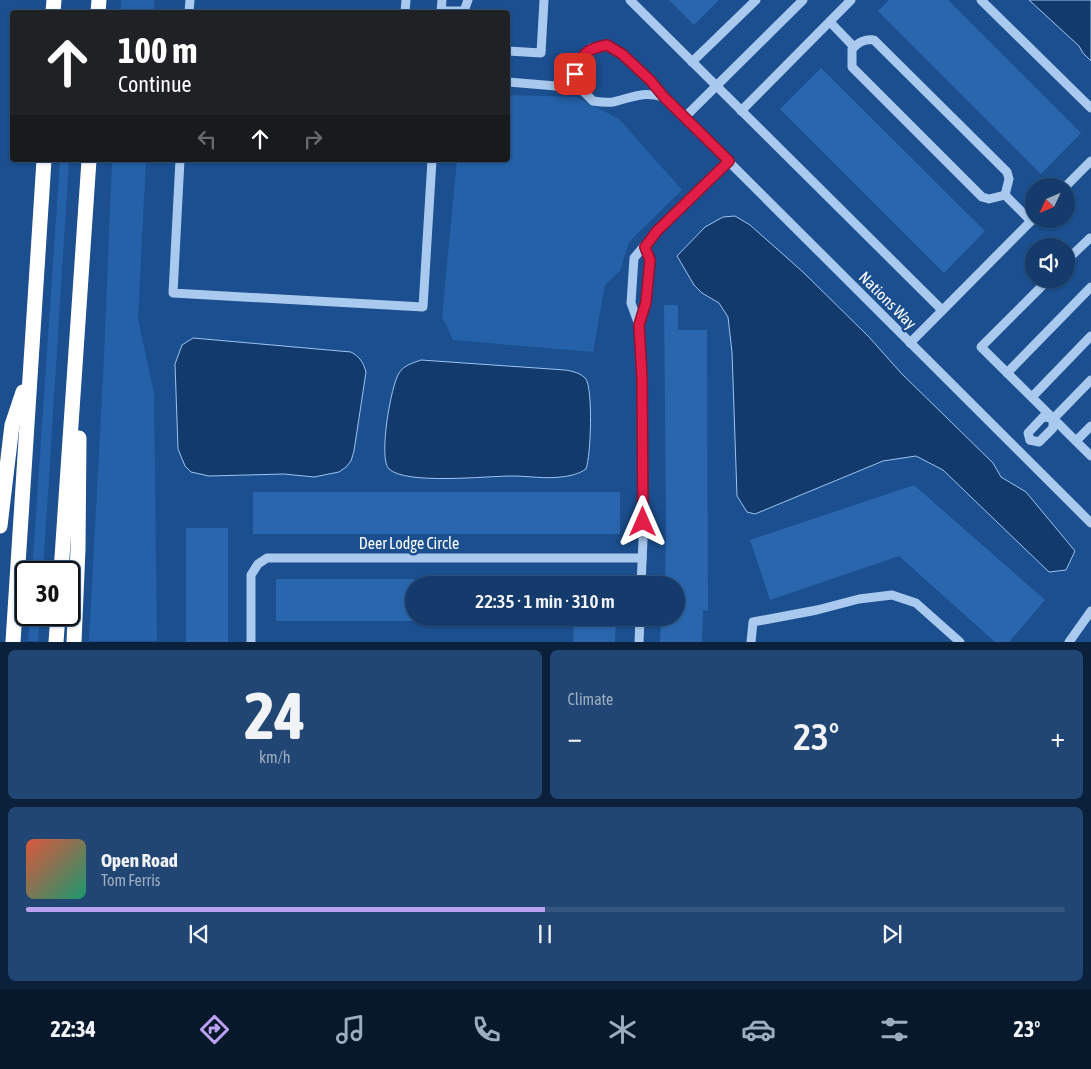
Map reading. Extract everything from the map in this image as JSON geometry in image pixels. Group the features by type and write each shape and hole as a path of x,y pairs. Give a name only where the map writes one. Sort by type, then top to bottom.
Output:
{"highway":[{"path":"13,642 44,162"},
{"path":"61,561 89,162"},
{"path":"74,642 78,549 81,287"},
{"path":"0,526 12,425 29,372"},
{"path":"56,642 57,626"}],"street":[{"path":"510,51 541,54 544,0"},
{"path":"630,0 942,310"},
{"path":"692,62 756,0"},
{"path":"684,118 803,0"},
{"path":"741,111 851,0"},
{"path":"981,0 1091,108"},
{"path":"830,22 854,47"},
{"path":"866,39 874,40 1007,172 1009,179 1005,196 989,199 982,197 852,68 852,49 866,39"},
{"name":"Nations Way","path":"580,88 575,74 579,61 591,48 607,45 622,54 1091,523"},
{"path":"510,82 580,88 593,101 611,102 633,95 651,94 664,97"},
{"path":"641,576 642,378 639,325 631,303 634,258 657,231 729,161"},
{"path":"180,162 173,293 423,307 432,162"},
{"path":"1074,178 1091,162"},
{"path":"1005,196 1025,214"},
{"path":"910,343 1025,227"},
{"path":"1075,252 1091,239"},
{"path":"639,325 646,302 650,260 645,247"},
{"path":"1007,372 1091,287"},
{"path":"1040,288 981,346 1091,456"},
{"path":"1032,397 1091,336"},
{"path":"1030,440 1039,442 1053,428 1054,418 1091,380"},
{"path":"1030,440 1028,433 1043,417 1054,418"},
{"path":"1076,441 1091,426"},
{"path":"1019,451 1030,440"},
{"name":"Deer Lodge Circle","path":"251,642 251,575 258,564 267,558 642,558"},
{"path":"751,642 753,622 817,610 859,599 892,596 916,603 960,642"},
{"path":"1069,642 1091,611"},
{"path":"639,642 640,626"}],"shaded area":[{"path":"121,0 154,0 154,10 121,10"},
{"path":"1029,0 1091,0 1091,61 1079,46"},
{"path":"510,95 577,97 619,119 682,190 629,242 620,271 605,285 593,352 453,340 442,317 457,162 510,162"},
{"path":"60,162 69,162 44,561 33,561"},
{"path":"112,162 146,162 138,319 154,393 157,641 89,641"},
{"path":"735,216 750,225 803,272 869,337 901,373 993,463 1001,477 1026,492 1075,551 1066,570 1049,572 943,470 916,456 883,461 755,514 747,512 737,496 732,352 728,317 719,303 702,293 694,285 677,256 705,227 723,217"},
{"path":"193,338 351,352 357,356 366,372 351,461 339,472 314,477 284,474 209,476 191,472 185,466 178,449 175,364 182,345"},
{"path":"421,360 565,370 582,375 586,379 590,396 589,451 586,469 564,477 555,478 512,476 429,478 398,474 389,469 386,462 385,437 389,406 396,380 403,368"},
{"path":"29,626 39,626 38,641 28,641"}],"building":[{"path":"669,0 719,0 694,25"},
{"path":"889,0 948,0 1081,133 1041,174 878,11"},
{"path":"821,68 985,231 944,273 780,109"},
{"path":"664,305 678,305 678,330 707,330 708,611 703,610 702,642 660,642 661,626 685,626 685,576 665,576"},
{"path":"914,485 1045,600 1009,642 995,642 899,556 770,600 750,540"},
{"path":"253,492 620,492 620,534 253,534"},
{"path":"186,528 228,528 228,642 186,642"},
{"path":"276,579 405,579 405,621 276,621"},
{"path":"574,626 616,626 615,642 573,642"}],"route":[{"path":"575,74 579,61 591,48 607,45 622,54 650,80 664,97 729,161 657,231 645,247 650,260 646,302 639,325 642,378 643,522"}]}
